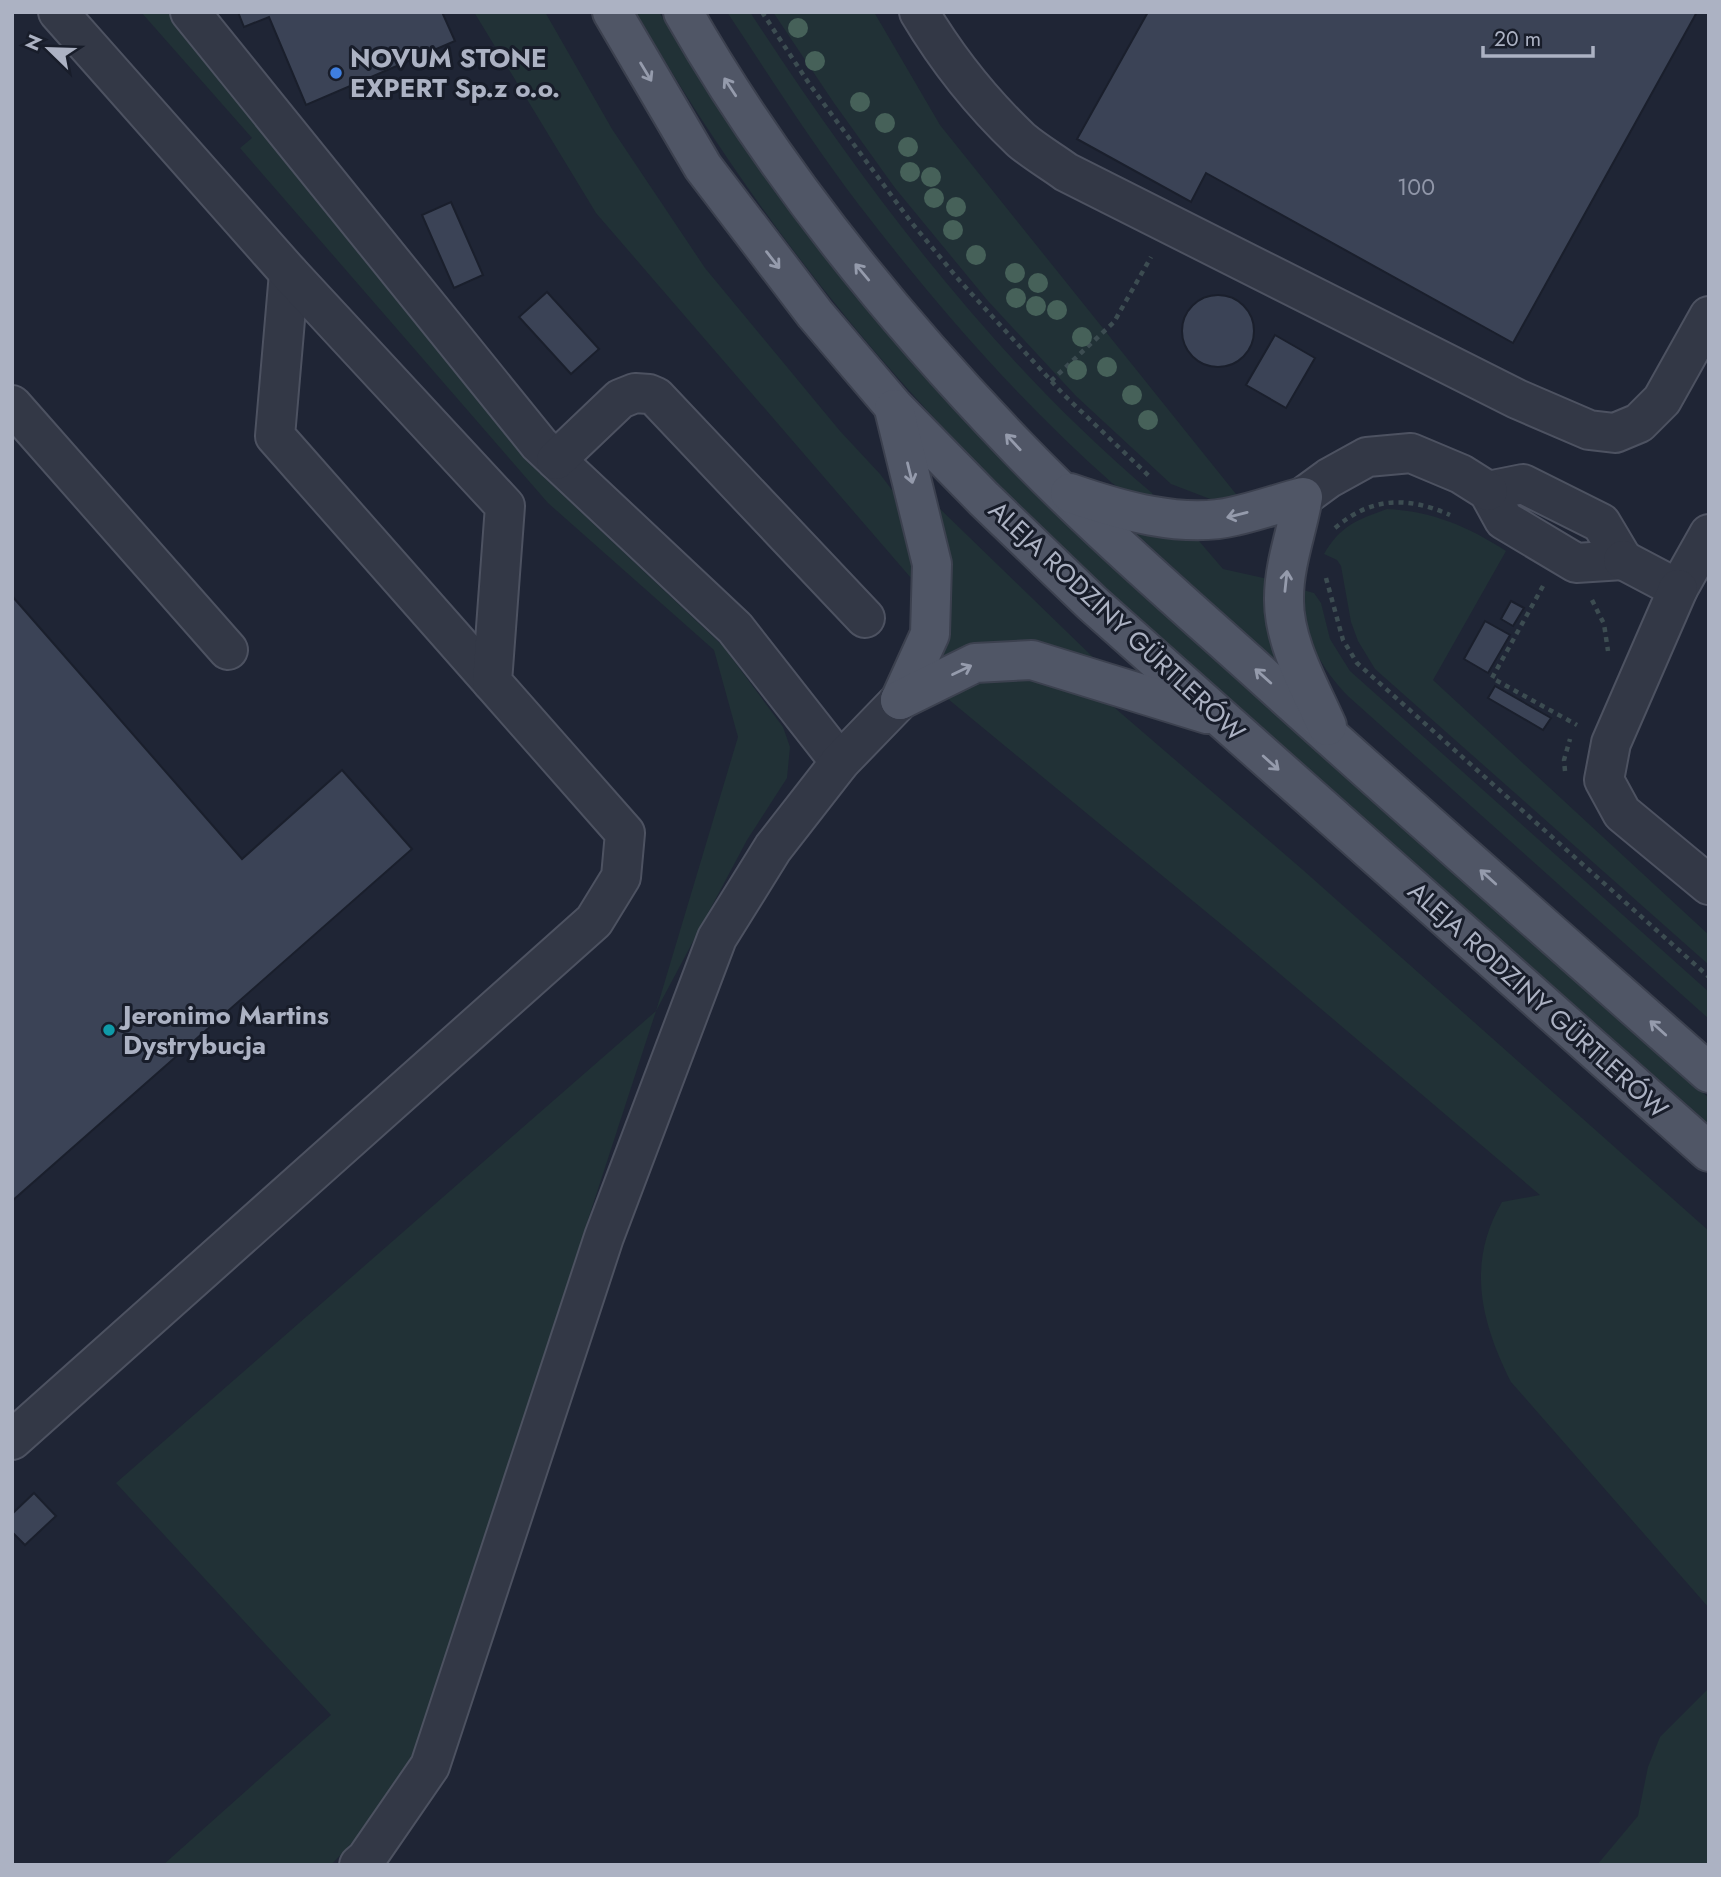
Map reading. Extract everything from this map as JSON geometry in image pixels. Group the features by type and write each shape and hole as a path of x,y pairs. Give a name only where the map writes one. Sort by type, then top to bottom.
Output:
{"main road":[{"name":"ALEJA RODZINY GÜRTLERÓW","path":"612,12 703,167 815,314 894,407 1092,603 1709,1152"},
{"path":"683,12 760,133 839,245 928,351 1020,450 1332,738 1709,1073"},
{"path":"894,407 932,564 930,634 900,700"},
{"path":"1062,490 1141,514 1205,520 1234,516 1303,497 1288,562 1284,600 1295,652 1332,738"},
{"path":"900,700 975,663 1032,660 1220,718"}],"lane":[{"path":"58,12 289,273 505,506 492,682"},
{"path":"190,12 539,444 735,628 841,762"},
{"path":"919,12 933,36 975,92 1023,141 1066,172 1517,399 1589,430 1615,433 1639,423 1662,400 1709,316"},
{"path":"12,1440 594,920 621,877 625,832 275,436 289,273"},
{"path":"556,460 620,399 635,393 656,397 865,618"},
{"path":"12,405 228,650"},
{"path":"1303,497 1329,478 1367,457 1411,453 1461,474 1488,491 1523,484 1590,517 1601,523 1623,560 1678,589"},
{"path":"1709,534 1678,589 1611,743 1604,780 1622,813 1709,885"},
{"path":"359,1865 366,1859 430,1766 604,1237 717,938 773,848 841,762 900,700"}],"path":[{"path":"1051,381 1114,322 1149,261"},
{"path":"1334,528 1350,515 1368,506 1384,503 1420,504 1454,517"},
{"path":"1546,581 1492,678 1577,725"},
{"path":"1587,595 1604,624 1608,649 1606,659"},
{"path":"1566,777 1564,760 1571,736 1581,716"}],"shaded area":[{"path":"141,12 171,12 530,464 723,646 783,727 790,747 787,778 747,840 656,1011 738,737 714,650 548,503 240,148 252,138"},
{"path":"474,12 545,12 612,129 705,268 901,502 914,531 917,589 911,578 596,213"},
{"path":"636,12 659,12 735,134 775,192 854,295 958,414 1036,494 1160,610 1709,1098 1709,1124 1146,625 992,479 905,386 830,298 728,159"},
{"path":"727,12 750,12 838,142 934,268 1038,386 1093,441 1152,493 1154,498 1124,491 1112,483 1044,419 979,350 859,205"},
{"path":"773,12 874,12 940,125 1240,499 1218,502 1171,484 1076,396 988,301 895,188"},
{"path":"936,505 1100,664 938,662 951,577 949,554"},
{"path":"1387,509 1419,513 1450,522 1506,551 1433,680 1709,935 1709,965 1375,669 1358,641 1351,622 1341,566 1337,560 1324,554 1343,530"},
{"path":"1130,528 1193,534 1223,569 1268,579 1276,657 1273,659"},
{"path":"1303,590 1314,593 1321,603 1330,639 1350,671 1709,992 1709,1019 1349,697 1329,673 1314,648 1303,606"},
{"path":"1038,676 1101,696 1303,870 1709,1231 1709,1608 1511,1382 1501,1360 1485,1315 1481,1270 1484,1248 1502,1202 1540,1195 1233,934 942,694 993,677"},
{"path":"656,1011 416,1748 379,1814 331,1865 163,1865 331,1715 116,1483"},
{"path":"1709,1688 1709,1865 1597,1865 1638,1816 1648,1767 1660,1737"}],"building":[{"name":"NOVUM STONE EXPERT Sp.z o.o.","path":"238,12 442,12 455,41 306,105 269,17 244,27"},
{"path":"1148,12 1697,12 1513,343 1206,173 1191,202 1077,139"},
{"path":"451,202 483,275 454,288 422,215"},
{"path":"547,292 599,349 571,374 519,317"},
{"path":"1218,295 1238,301 1248,311 1254,331 1248,351 1238,361 1218,367 1198,361 1188,351 1182,331 1188,311 1198,301"},
{"path":"1275,335 1315,358 1286,408 1246,385"},
{"name":"Jeronimo Martins Dystrybucja","path":"12,596 242,859 342,770 412,849 12,1201"},
{"path":"1511,601 1524,608 1513,626 1501,619"},
{"path":"1485,621 1510,635 1488,673 1464,659"},
{"path":"1495,686 1551,718 1543,730 1488,698"},
{"path":"34,1493 56,1516 25,1545 12,1532 12,1514"}],"place":[{"name":"NOVUM STONE EXPERT Sp.z o.o.","path":"336,73"},
{"name":"Jeronimo Martins Dystrybucja","path":"109,1030"}]}
